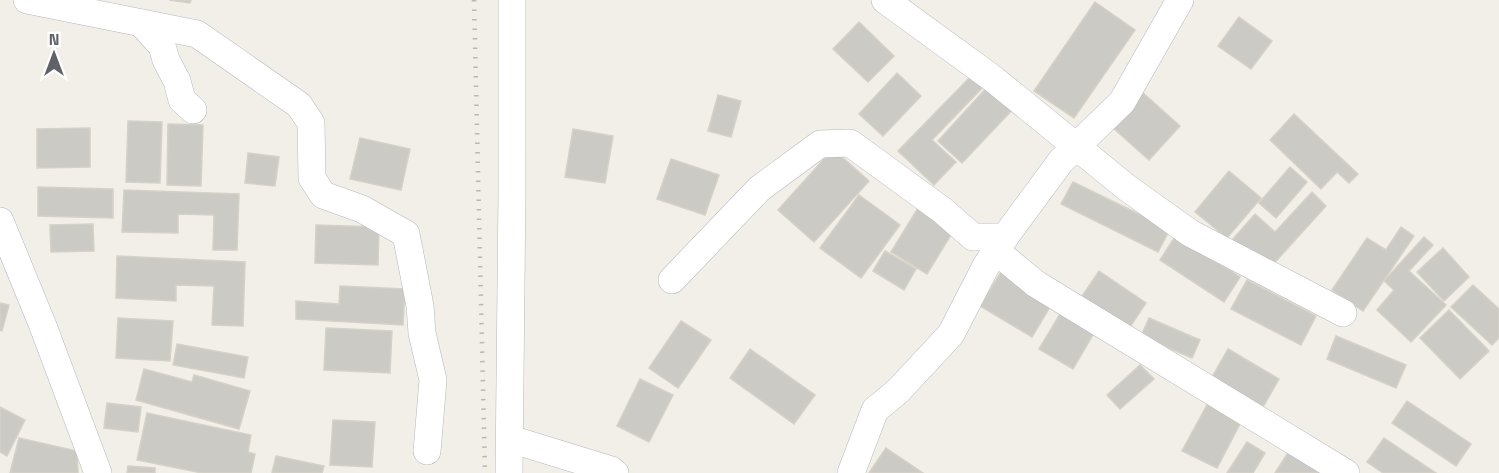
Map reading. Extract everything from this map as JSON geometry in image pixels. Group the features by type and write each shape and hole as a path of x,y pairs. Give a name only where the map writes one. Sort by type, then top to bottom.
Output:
{"street":[{"path":"27,0 197,34 299,105 311,123 312,178 322,195 362,209 406,234 420,306 422,333 433,380 427,451"},
{"path":"509,473 512,0"},
{"path":"885,0 992,78 1126,188 1190,233 1343,313"},
{"path":"851,473 875,411 898,392 951,334 1000,244 1061,161 1122,102 1180,0"},
{"path":"141,23 162,46 166,60 177,81 182,100 193,110"},
{"path":"672,280 759,189 820,144 850,143 942,210 973,237 1000,244 1036,284 1346,473"},
{"path":"0,221 43,326 98,473"},
{"path":"510,439 615,473"}],"building":[{"path":"169,0 191,0 190,3"},
{"path":"1095,2 1135,30 1074,118 1034,91"},
{"path":"1239,17 1272,41 1251,69 1218,46"},
{"path":"859,22 894,56 868,82 833,49"},
{"path":"897,73 921,96 883,136 859,114"},
{"path":"974,73 986,84 932,140 956,162 934,185 898,151"},
{"path":"990,84 1015,107 962,163 938,141"},
{"path":"1142,92 1180,126 1149,160 1111,126"},
{"path":"718,95 741,101 731,137 708,131"},
{"path":"1294,114 1358,174 1349,183 1337,172 1321,189 1270,140"},
{"path":"128,121 162,122 160,183 126,182"},
{"path":"168,124 203,125 201,186 167,185"},
{"path":"90,128 90,167 37,168 37,129"},
{"path":"573,129 613,136 605,183 565,177"},
{"path":"360,138 410,149 401,190 350,179"},
{"path":"833,149 869,181 814,242 778,210"},
{"path":"248,153 279,157 275,186 245,183"},
{"path":"671,159 719,175 705,215 657,199"},
{"path":"1290,167 1307,182 1276,218 1259,203"},
{"path":"1229,171 1261,198 1227,238 1195,212"},
{"path":"1073,182 1170,229 1158,252 1061,204"},
{"path":"38,187 113,189 113,218 38,216"},
{"path":"124,190 239,194 237,250 213,250 214,215 178,214 178,233 122,232"},
{"path":"1312,192 1326,206 1268,270 1233,239 1255,214 1275,232"},
{"path":"859,195 900,225 861,278 820,248"},
{"path":"918,208 954,230 927,274 891,252"},
{"path":"93,224 94,251 51,252 50,225"},
{"path":"316,225 379,227 378,265 315,263"},
{"path":"1401,227 1414,236 1363,311 1332,290 1367,238 1386,250"},
{"path":"1176,235 1240,277 1224,302 1160,260"},
{"path":"1424,237 1433,245 1409,271 1446,305 1411,342 1377,310 1394,290 1384,281"},
{"path":"1443,248 1469,277 1444,301 1417,272"},
{"path":"885,251 916,269 904,290 873,271"},
{"path":"117,256 245,262 243,326 212,325 214,286 176,285 176,301 116,298"},
{"path":"1099,271 1146,303 1128,330 1080,299"},
{"path":"1001,272 1053,302 1032,337 980,306"},
{"path":"1247,280 1316,316 1301,345 1231,309"},
{"path":"1473,285 1499,309 1499,338 1492,345 1451,307"},
{"path":"340,286 405,289 403,325 296,319 296,301 339,304"},
{"path":"0,303 9,305 2,331 0,330"},
{"path":"1063,309 1097,328 1073,369 1039,349"},
{"path":"1449,310 1489,351 1460,379 1420,338"},
{"path":"118,318 173,321 170,361 116,358"},
{"path":"1149,318 1200,340 1192,358 1141,336"},
{"path":"681,321 711,340 678,388 649,368"},
{"path":"326,328 392,331 390,373 324,370"},
{"path":"1336,336 1406,365 1396,388 1327,359"},
{"path":"177,344 248,357 244,378 173,365"},
{"path":"750,349 815,395 794,424 730,378"},
{"path":"1228,349 1279,379 1263,407 1212,377"},
{"path":"1140,365 1154,379 1120,409 1107,395"},
{"path":"144,369 192,382 194,375 250,391 239,429 136,400"},
{"path":"640,379 673,395 649,442 617,426"},
{"path":"1407,401 1471,444 1456,466 1392,423"},
{"path":"107,403 141,407 138,432 104,428"},
{"path":"1208,403 1242,420 1217,468 1182,451"},
{"path":"0,407 25,420 7,456 0,452"},
{"path":"147,413 251,435 248,452 255,454 251,473 202,473 137,460"},
{"path":"333,420 375,422 372,467 330,465"},
{"path":"19,438 77,451 78,473 10,473"},
{"path":"1384,438 1436,473 1383,473 1367,462"},
{"path":"1247,442 1265,453 1253,473 1227,473"},
{"path":"886,448 923,473 869,473"},
{"path":"1289,451 1323,473 1275,473"},
{"path":"276,456 324,466 322,473 272,473"},
{"path":"128,466 155,468 155,473 127,473"}],"railway":[{"path":"474,0 485,473"}]}
